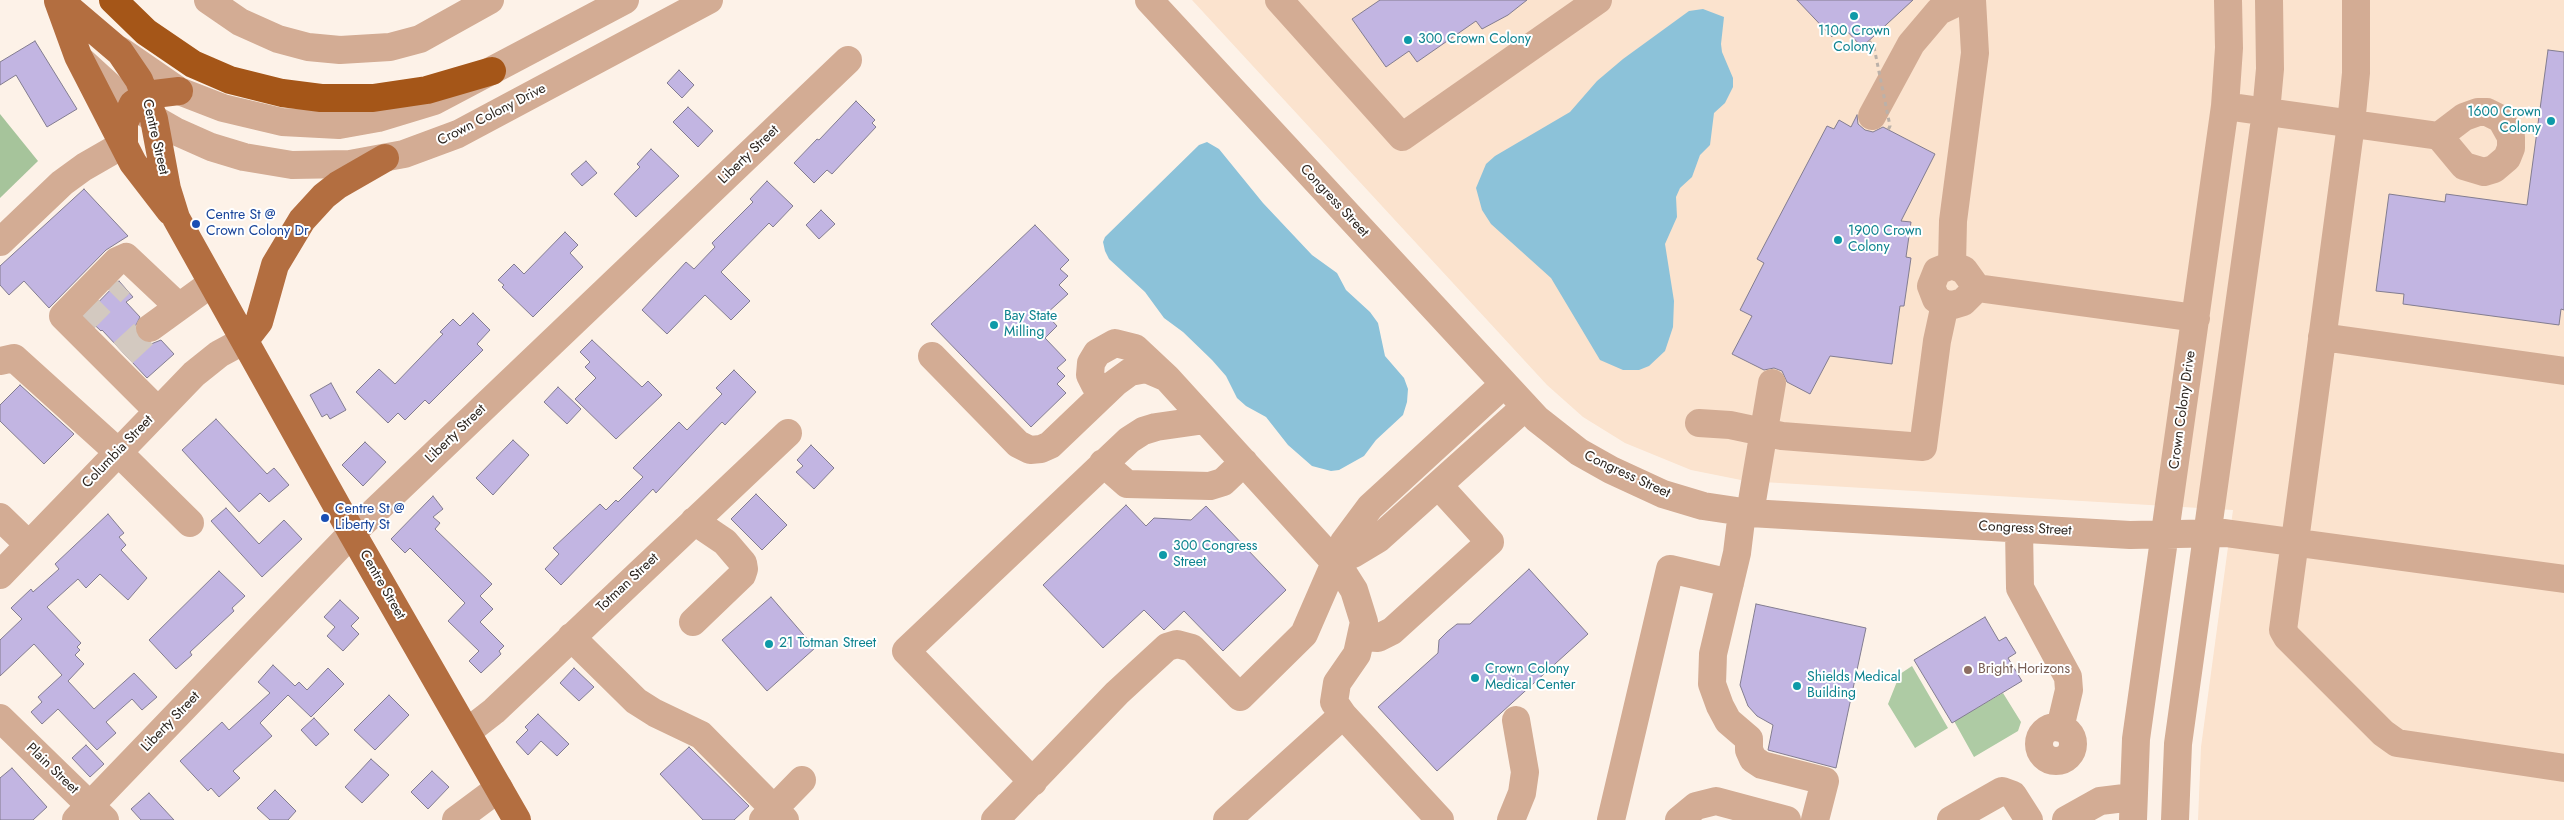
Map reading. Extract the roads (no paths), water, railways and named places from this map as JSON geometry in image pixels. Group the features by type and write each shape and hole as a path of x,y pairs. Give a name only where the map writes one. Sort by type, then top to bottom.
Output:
{"highway":[{"path":"113,0 146,32 194,64 230,80 282,93 321,98 373,98 427,90 492,72"}],"main road":[{"name":"Centre Street","path":"58,0 106,39 130,64 176,218"},
{"name":"Centre Street","path":"58,0 78,56 143,179 176,218 352,533 517,820"},
{"path":"124,144 124,123 144,106 179,91"},
{"path":"244,340 259,322 275,265 302,220 324,196 338,185 385,158"}],"street":[{"path":"208,0 240,22 270,36 308,47 340,50 390,46 420,39 490,0"},
{"path":"106,39 132,60 179,91 223,108 261,119 302,125 339,125 378,118 434,101 625,0"},
{"name":"Crown Colony Drive","path":"78,56 102,80 144,106 175,131 211,147 268,161 330,166 385,158 422,149 458,134 672,9 709,0"},
{"name":"Congress Street","path":"1149,0 1525,407 1565,443 1619,474 1681,500 1746,512 2019,529 2136,535 2207,532 2237,534 2564,579"},
{"path":"1279,0 1402,137 1598,0"},
{"path":"1880,123 1901,59 1920,31 1946,6 1962,0"},
{"path":"1952,265 1953,221 1974,53 1972,0"},
{"name":"Crown Colony Drive","path":"2133,808 2136,739 2225,106 2229,48 2228,0"},
{"path":"2175,820 2178,744 2266,112 2270,69 2269,0"},
{"path":"2356,0 2356,73 2351,124 2282,625 2284,633 2386,735 2397,743 2564,768"},
{"name":"Liberty Street","path":"90,815 352,533 848,60"},
{"path":"2225,106 2439,136"},
{"path":"0,242 62,183 84,167 124,144"},
{"path":"158,411 117,359 78,326 63,316 117,261 126,257 173,302"},
{"path":"1976,288 1960,303 1946,304 1934,296 1931,282 1937,271 1952,265 1964,270 1976,288 2196,318"},
{"path":"120,283 129,276 150,296 173,302"},
{"path":"150,328 173,302 212,283"},
{"path":"1699,423 1730,426 1764,433 1923,447 1937,341 1946,304"},
{"path":"2322,337 2564,370"},
{"name":"Columbia Street","path":"0,575 158,411 206,364 244,340"},
{"path":"932,356 1018,444 1026,450 1037,450 1050,445 1103,394 1090,375 1092,363 1100,350 1115,343 1135,348 1167,378 1335,561 1350,582 1361,608 1364,622 1362,637 1355,658 1339,679 1334,691 1334,702 1440,820"},
{"path":"0,361 14,358 118,452 190,522"},
{"path":"1772,383 1764,433 1713,654 1712,679 1724,714 1734,728 1749,740 1750,754 1757,763 1825,781 1815,820"},
{"path":"995,820 1117,693 1167,647 1177,644 1192,648 1240,697 1304,634 1335,561 1352,530 1370,507 1503,385"},
{"path":"1335,561 1353,554 1378,539 1525,407"},
{"path":"1033,782 906,651 1129,440 1142,431 1156,427 1205,420"},
{"name":"Totman Street","path":"467,732 494,711 788,433"},
{"path":"1103,463 1118,479 1126,484 1210,486 1223,482 1244,462"},
{"path":"1362,637 1378,638 1392,631 1490,542 1438,486"},
{"path":"0,516 29,545"},
{"path":"693,622 742,575 744,569 743,563 725,542 694,521"},
{"path":"2019,529 2020,588 2068,677 2069,690 2060,728"},
{"path":"1611,820 1670,569 1730,582"},
{"path":"571,637 636,701 655,713 701,735 774,816 802,780"},
{"path":"1227,820 1343,714"},
{"name":"Plain Street","path":"0,718 90,815"},
{"path":"1511,820 1522,793 1525,772 1516,720"},
{"path":"456,820 499,788"},
{"path":"1952,820 1996,793 2005,791 2015,798 2029,820"},
{"path":"2066,820 2100,801 2133,808"},
{"path":"1679,820 1696,806 1716,802 1786,820"}],"water":[{"path":"1703,9 1724,17 1722,52 1733,78 1733,87 1725,103 1714,113 1710,145 1700,155 1692,177 1680,188 1676,197 1677,217 1665,244 1674,301 1673,327 1665,351 1649,366 1639,370 1623,370 1600,360 1551,278 1491,224 1482,210 1476,188 1486,164 1495,156 1570,112 1597,81 1623,59 1689,11"},
{"path":"1207,142 1219,149 1263,203 1312,255 1337,273 1346,290 1370,312 1378,323 1385,356 1404,378 1408,389 1403,415 1376,440 1364,456 1339,470 1331,471 1312,466 1288,445 1266,417 1246,406 1237,398 1226,376 1212,360 1183,332 1164,318 1145,292 1109,259 1105,251 1103,242 1105,237 1199,145"}],"tunnel":[{"path":"81,322 120,283"},
{"path":"123,353 150,328"}],"place":[{"name":"1100 Crown Colony","path":"1854,16"},
{"name":"300 Crown Colony","path":"1408,40"},
{"name":"1600 Crown Colony","path":"2551,121"},
{"name":"Centre St @ Crown Colony Dr","path":"196,224"},
{"name":"1900 Crown Colony","path":"1838,240"},
{"name":"Bay State Milling","path":"994,325"},
{"name":"Centre St @ Liberty St","path":"325,518"},
{"name":"300 Congress Street","path":"1163,555"},
{"name":"21 Totman Street","path":"769,644"},
{"name":"Bright Horizons","path":"1968,670"},
{"name":"Crown Colony Medical Center","path":"1475,678"},
{"name":"Shields Medical Building","path":"1797,686"}]}
